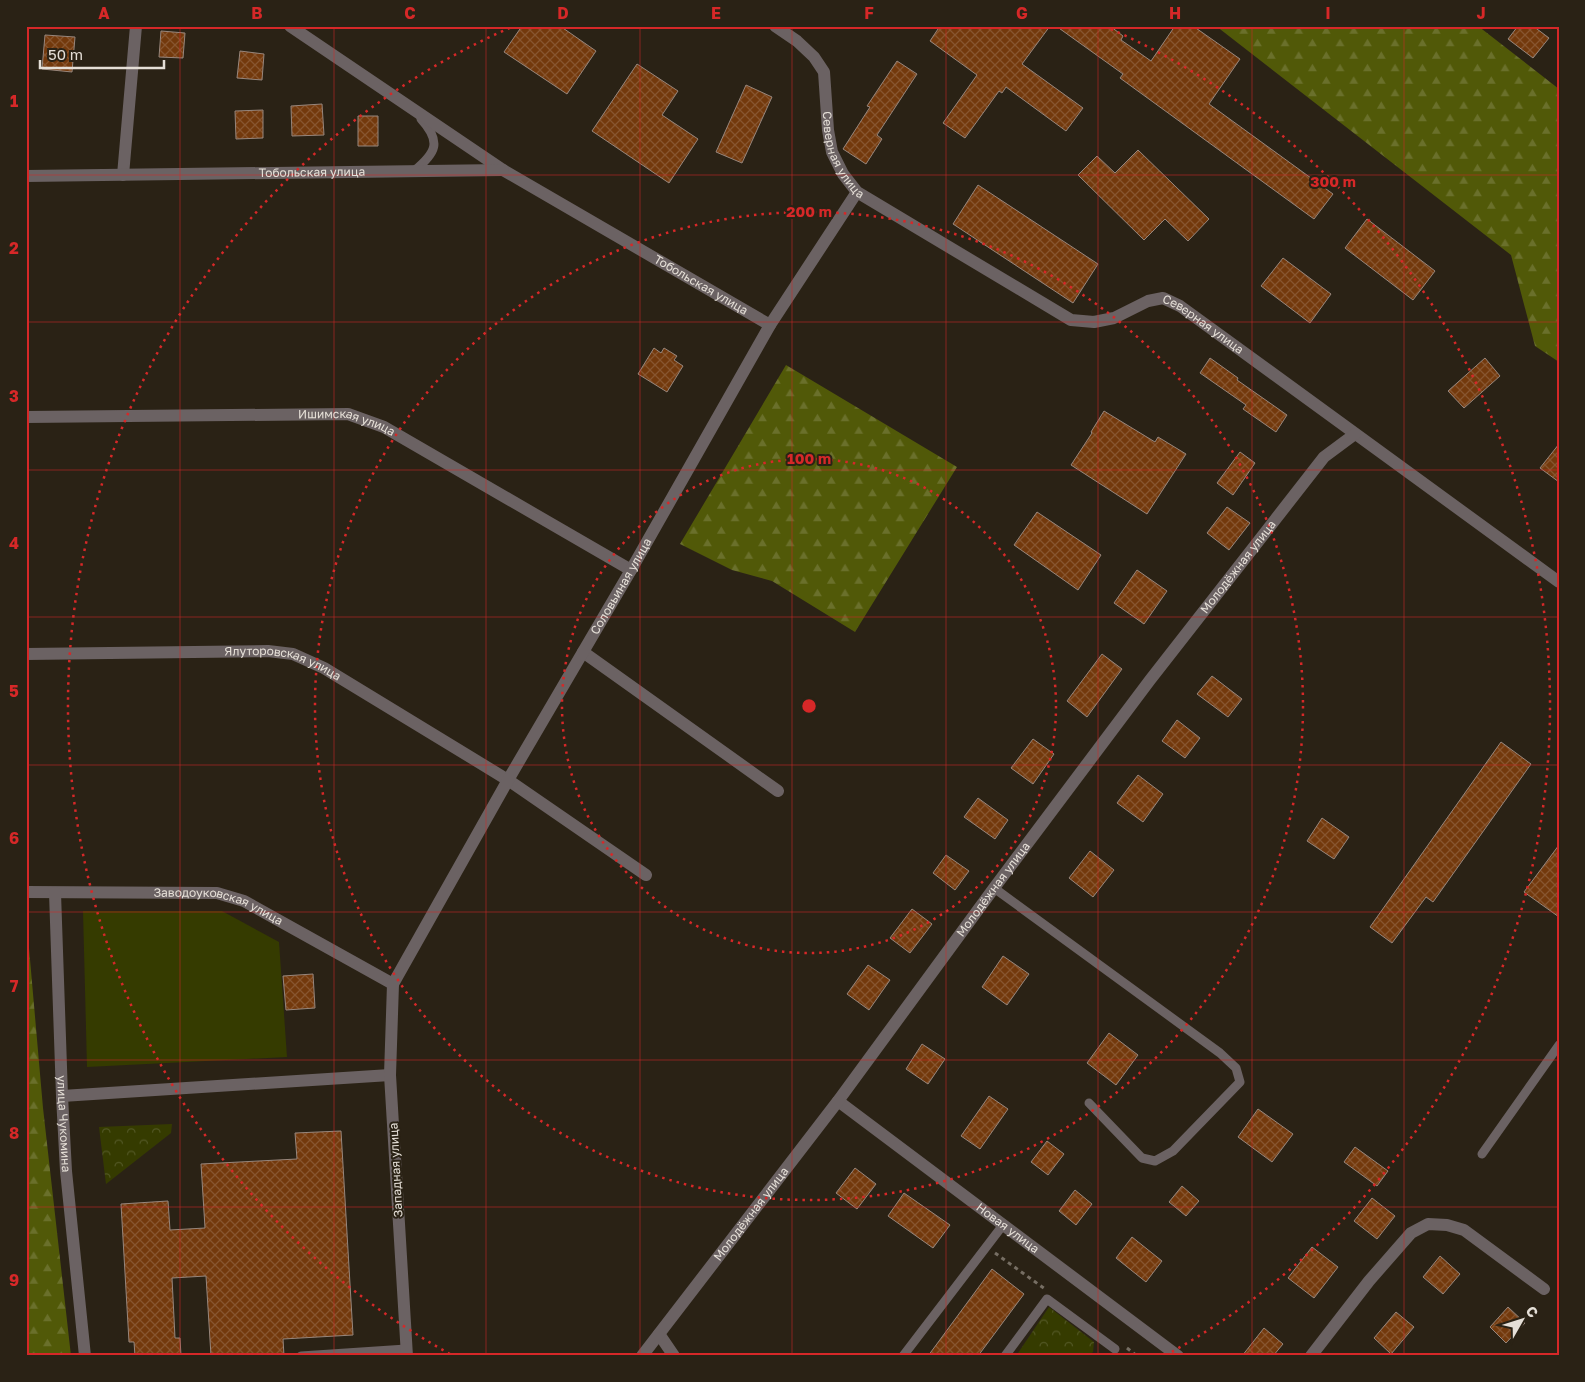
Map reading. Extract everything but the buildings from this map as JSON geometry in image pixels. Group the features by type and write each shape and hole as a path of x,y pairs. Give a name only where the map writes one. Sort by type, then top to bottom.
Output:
{"street":[{"path":"122,175 136,26"},
{"name":"Тобольская улица","path":"290,26 503,170 770,325"},
{"name":"Северная улица","path":"775,26 798,42 814,57 824,72 828,130 832,152 843,174 857,192 1071,320 1094,322 1114,318 1148,301 1163,298 1180,306 1559,582"},
{"name":"Тобольская улица","path":"26,176 503,170"},
{"name":"Соловьиная улица","path":"393,984 770,325 857,192"},
{"name":"Ишимская улица","path":"26,417 348,414 384,427 631,570"},
{"name":"Молодёжная улица","path":"642,1356 838,1101 1150,680 1324,456 1355,434"},
{"name":"Ялуторовская улица","path":"26,654 268,650 293,654 324,668 508,780 646,875"},
{"path":"583,652 778,791"},
{"name":"Заводоуковская улица","path":"26,892 217,893 244,901 393,984"},
{"name":"улица Чукомина","path":"55,893 66,1171 85,1356"},
{"name":"Западная улица","path":"393,984 390,1076 406,1352"},
{"path":"62,1096 390,1076"},
{"name":"Новая улица","path":"838,1101 1178,1356"},
{"path":"1311,1356 1369,1281 1411,1233 1428,1224 1464,1230 1544,1289"},
{"path":"659,1334 674,1356"}],"lane":[{"path":"412,109 428,127 434,140 433,151 426,161 414,171"},
{"path":"994,888 1220,1053 1236,1068 1240,1082 1173,1151 1155,1161 1142,1158 1089,1103"},
{"path":"1482,1154 1559,1045"},
{"path":"903,1356 1003,1225"},
{"path":"1005,1356 1047,1299 1115,1349"},
{"path":"302,1356 406,1352"}],"path":[{"path":"989,1249 1046,1290"}],"green space":[{"path":"1216,26 1478,26 1559,89 1559,362 1535,346 1511,255"},
{"path":"786,365 957,467 855,632 772,581 732,570 680,544"},
{"path":"83,911 222,911 279,942 287,1057 87,1067"},
{"path":"26,946 29,948 43,1108 71,1356 26,1356"},
{"path":"172,1124 171,1133 106,1184 99,1127"},
{"path":"1049,1307 1094,1342 1093,1352 1088,1356 1016,1356"}]}
